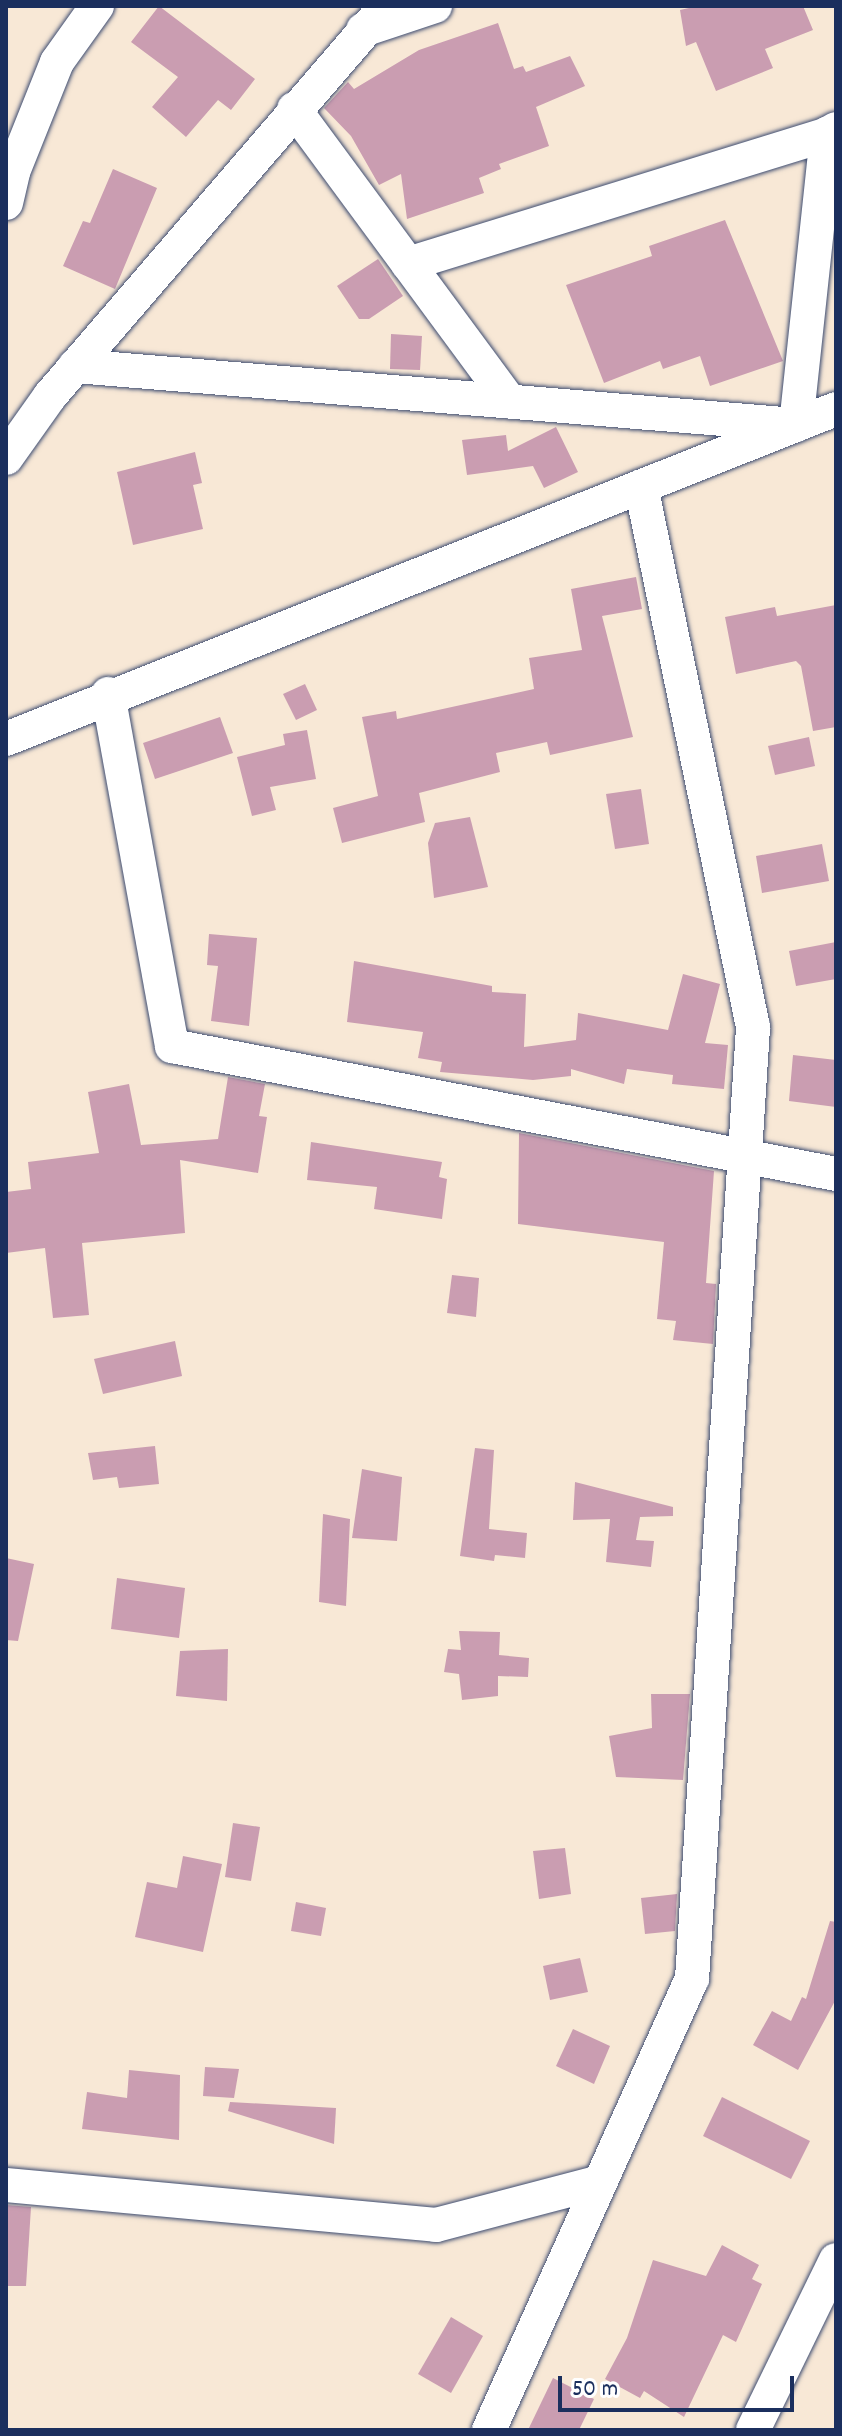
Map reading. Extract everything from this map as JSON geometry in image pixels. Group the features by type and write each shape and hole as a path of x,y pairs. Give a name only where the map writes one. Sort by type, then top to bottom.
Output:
{"street":[{"path":"6,203 13,172 57,62 97,6"},
{"path":"6,458 75,366 360,31 386,6"},
{"path":"360,31 435,6"},
{"path":"294,109 509,401"},
{"path":"408,264 831,131 796,425"},
{"path":"75,366 796,425"},
{"path":"6,739 108,694 836,409"},
{"path":"489,2430 692,1979 753,1027 641,486"},
{"path":"108,694 172,1046 836,1174"},
{"path":"6,2185 436,2225 600,2182"},
{"path":"753,2430 836,2260"}],"building":[{"path":"159,6 255,79 231,110 218,100 186,137 152,107 178,77 131,42"},
{"path":"698,6 803,6 813,30 765,49 773,68 716,91 696,42 686,46 680,10"},
{"path":"498,23 514,69 523,66 526,72 570,56 585,86 536,107 549,146 499,164 501,169 479,178 484,193 407,219 401,174 379,185 351,136 324,108 348,82 354,89 419,50"},
{"path":"113,169 157,188 115,289 63,266 83,221 90,223"},
{"path":"725,220 783,361 710,386 700,356 663,369 660,361 604,383 566,285 652,256 649,246"},
{"path":"378,259 403,296 369,319 359,319 337,286"},
{"path":"391,334 422,336 420,370 390,369"},
{"path":"556,427 578,472 544,488 533,466 467,475 462,440 506,435 508,451"},
{"path":"195,452 202,483 193,485 203,529 133,545 117,472"},
{"path":"636,577 642,609 602,616 633,737 550,755 547,742 496,753 500,772 419,793 425,822 342,843 333,808 378,796 362,717 396,711 397,719 534,689 529,658 582,650 571,589"},
{"path":"836,605 836,727 813,731 801,666 796,661 736,674 725,617 775,607 777,616"},
{"path":"305,684 317,710 296,720 283,694"},
{"path":"220,717 233,753 155,779 143,743"},
{"path":"307,730 316,779 270,787 276,810 252,816 237,757 285,745 283,734"},
{"path":"809,737 815,766 775,775 768,746"},
{"path":"641,789 649,844 615,849 606,794"},
{"path":"470,817 488,887 434,898 428,843 435,823"},
{"path":"822,844 829,881 762,893 756,856"},
{"path":"209,934 257,938 249,1026 211,1021 218,966 207,965"},
{"path":"836,942 836,979 796,986 789,951"},
{"path":"354,961 492,986 492,992 526,994 524,1047 576,1040 578,1013 668,1030 683,974 720,984 705,1043 728,1045 724,1089 672,1084 673,1075 627,1069 624,1084 571,1069 571,1076 533,1080 440,1072 442,1062 418,1058 423,1032 347,1022"},
{"path":"793,1055 836,1060 836,1107 789,1101"},
{"path":"228,1077 265,1084 259,1116 267,1117 258,1173 180,1160 185,1233 82,1243 89,1315 53,1318 45,1248 6,1253 6,1192 31,1189 28,1162 99,1153 88,1092 129,1084 141,1145 218,1139"},
{"path":"519,1133 714,1171 706,1283 716,1284 713,1344 673,1340 676,1321 657,1319 664,1242 518,1224"},
{"path":"311,1142 442,1162 439,1177 447,1179 442,1219 374,1209 377,1187 307,1180"},
{"path":"452,1275 479,1278 476,1317 447,1313"},
{"path":"175,1341 182,1376 103,1394 94,1359"},
{"path":"155,1446 159,1484 119,1488 117,1477 93,1480 88,1453"},
{"path":"475,1448 494,1450 489,1529 527,1533 525,1558 495,1555 494,1561 460,1556"},
{"path":"362,1469 402,1477 397,1541 352,1538"},
{"path":"575,1482 673,1507 673,1516 640,1517 636,1540 654,1541 651,1567 606,1562 610,1519 573,1520"},
{"path":"323,1514 350,1519 346,1606 319,1602"},
{"path":"6,1558 34,1564 18,1641 6,1640"},
{"path":"117,1578 185,1588 179,1638 111,1629"},
{"path":"459,1631 500,1632 499,1655 529,1658 528,1677 498,1676 498,1696 462,1700 459,1674 444,1672 448,1649 461,1650"},
{"path":"228,1649 227,1701 176,1696 180,1651"},
{"path":"651,1694 690,1694 683,1780 616,1777 609,1736 652,1728"},
{"path":"233,1823 260,1827 251,1881 225,1877"},
{"path":"565,1848 571,1894 539,1899 533,1851"},
{"path":"183,1856 222,1864 203,1952 135,1937 147,1882 177,1888"},
{"path":"677,1894 675,1931 645,1934 641,1898"},
{"path":"296,1902 326,1908 321,1936 291,1931"},
{"path":"830,1921 836,1922 836,1999 798,2070 753,2045 772,2011 791,2021 802,1997 806,1999"},
{"path":"580,1958 588,1992 550,2000 543,1966"},
{"path":"573,2029 610,2046 594,2084 556,2066"},
{"path":"205,2067 239,2069 234,2098 203,2096"},
{"path":"129,2070 180,2075 179,2140 82,2129 87,2092 127,2098"},
{"path":"722,2097 810,2141 791,2179 703,2136"},
{"path":"230,2102 336,2108 334,2144 228,2111"},
{"path":"6,2205 31,2207 26,2286 6,2286"},
{"path":"722,2245 759,2265 752,2279 762,2284 736,2342 723,2335 684,2417 644,2391 640,2398 605,2379 627,2338 653,2260 706,2276"},
{"path":"451,2317 483,2336 451,2393 418,2374"},
{"path":"553,2378 594,2399 579,2430 528,2430"}]}
